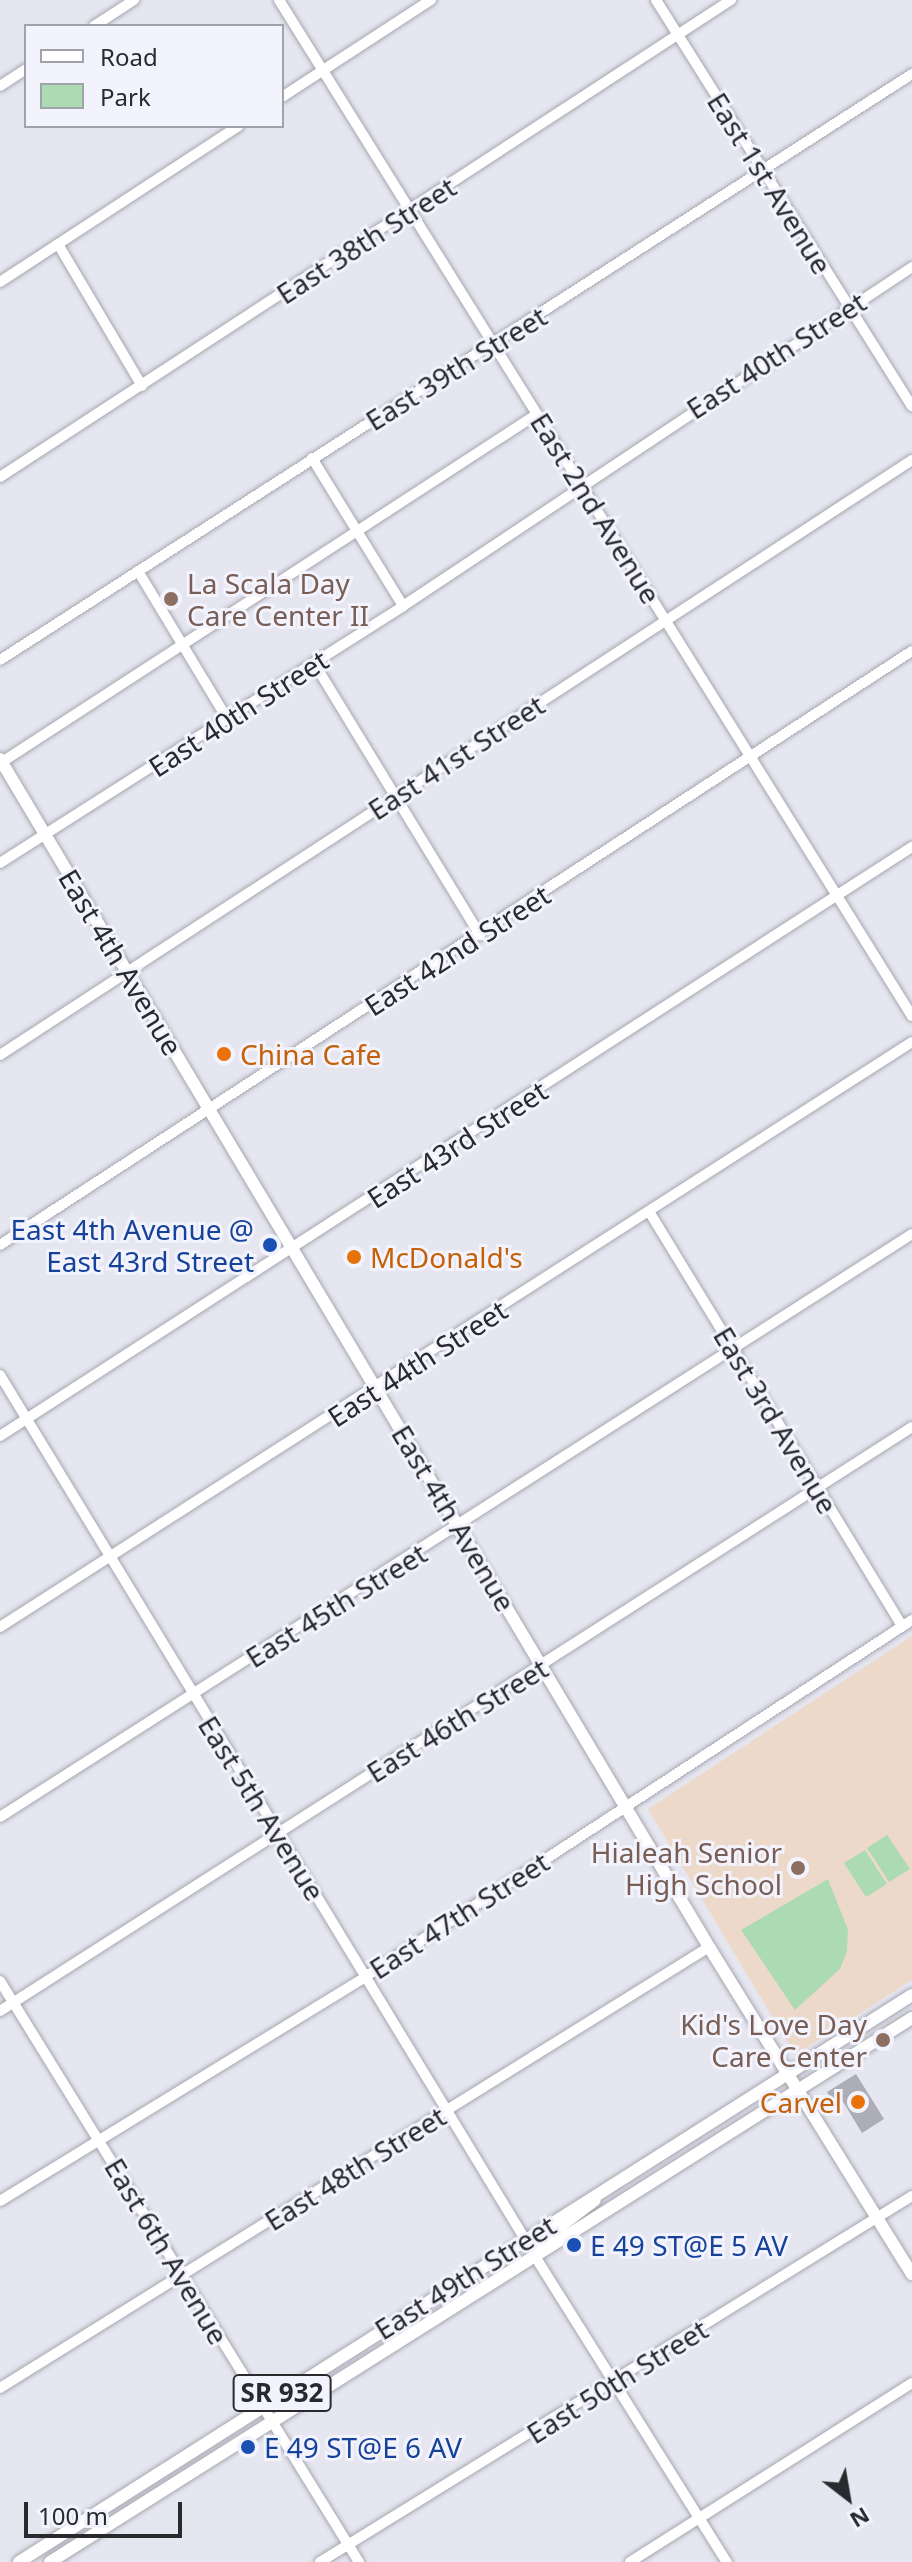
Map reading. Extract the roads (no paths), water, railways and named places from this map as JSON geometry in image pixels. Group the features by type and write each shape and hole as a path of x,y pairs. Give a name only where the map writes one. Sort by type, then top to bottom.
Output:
{"main road":[{"name":"East 4th Avenue","path":"1,760 786,2075 912,2274"},
{"name":"East 49th Street","path":"19,2562 912,1995"},
{"name":"East 49th Street","path":"50,2562 912,2018"},
{"path":"536,2258 542,2240 585,2212 598,2193"},
{"path":"451,2310 458,2298 519,2259 525,2239"}],"street":[{"path":"97,24 134,0"},
{"name":"East 2nd Avenue","path":"279,0 912,1016"},
{"path":"284,96 431,0"},
{"name":"East 1st Avenue","path":"656,0 912,406"},
{"name":"East 38th Street","path":"0,477 731,0"},
{"path":"0,86 24,70"},
{"name":"East 39th Street","path":"0,660 912,74"},
{"path":"0,282 235,128"},
{"path":"58,244 142,386"},
{"name":"East 40th Street","path":"0,863 47,837 403,606 912,267"},
{"path":"1,760 183,646 537,414"},
{"path":"312,458 403,606"},
{"name":"East 41st Street","path":"0,1055 912,460"},
{"path":"138,571 228,720"},
{"name":"East 42nd Street","path":"0,1245 211,1112 912,651"},
{"path":"314,663 480,935"},
{"name":"East 43rd Street","path":"0,1436 294,1251 912,847"},
{"name":"East 44th Street","path":"0,1627 377,1390 912,1042"},
{"name":"East 3rd Avenue","path":"650,1213 818,1489 907,1623"},
{"name":"East 45th Street","path":"0,1817 459,1527 912,1234"},
{"name":"East 5th Avenue","path":"0,1375 444,2112 525,2239"},
{"name":"East 46th Street","path":"0,2011 912,1427"},
{"name":"East 47th Street","path":"0,2201 365,1977 907,1623"},
{"name":"East 48th Street","path":"0,2388 709,1947"},
{"name":"East 6th Avenue","path":"0,1981 260,2407 359,2562"},
{"name":"East 50th Street","path":"320,2562 615,2384 912,2196"},
{"path":"536,2258 727,2562"},
{"path":"630,2562 912,2383"}],"place":[{"name":"La Scala Day Care Center II","path":"171,599"},
{"name":"China Cafe","path":"224,1054"},
{"name":"East 4th Avenue @ East 43rd Street","path":"270,1245"},
{"name":"McDonald's","path":"354,1257"},
{"name":"Hialeah Senior High School","path":"798,1868"},
{"name":"Kid's Love Day Care Center","path":"883,2040"},
{"name":"Carvel","path":"858,2102"},
{"name":"E 49 ST@E 5 AV","path":"574,2245"},
{"name":"E 49 ST@E 6 AV","path":"248,2447"}]}
